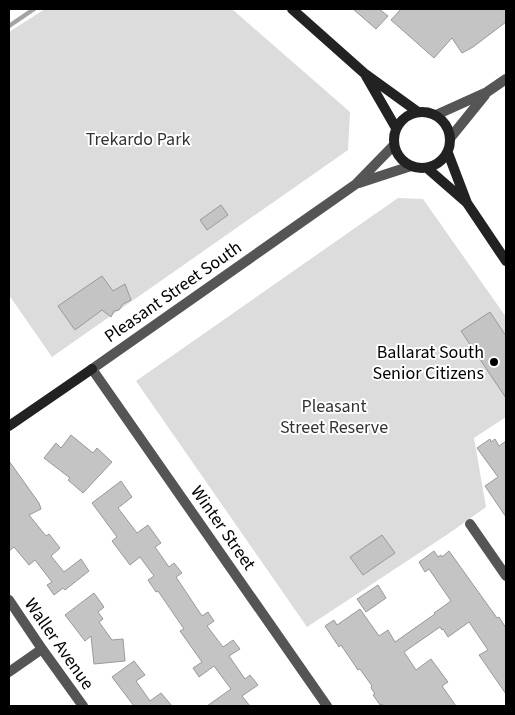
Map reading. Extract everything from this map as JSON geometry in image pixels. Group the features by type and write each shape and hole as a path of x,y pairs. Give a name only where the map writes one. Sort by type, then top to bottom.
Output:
{"main road":[{"path":"292,9 364,72 418,112"},
{"path":"364,72 396,128"},
{"path":"418,112 436,115 448,128 451,137 448,153 435,166 427,168 411,166 403,161 397,154 394,145 396,128 402,120 418,112"},
{"path":"448,153 466,203"},
{"path":"427,168 466,203 506,261"},
{"name":"Pleasant Street South","path":"9,426 92,369"}],"street":[{"path":"436,115 487,92 506,79"},
{"path":"451,137 487,92"},
{"name":"Pleasant Street South","path":"92,369 356,184 394,145"},
{"name":"Pleasant Street South","path":"356,184 411,166"},
{"name":"Winter Street","path":"92,369 327,706"},
{"path":"470,524 506,576"},
{"name":"Waller Avenue","path":"9,600 83,706"},
{"path":"9,672 42,649"}],"green space":[{"name":"Trekardo Park","path":"45,9 232,9 350,112 348,150 52,357 9,295 9,32"},
{"name":"Pleasant Street Reserve","path":"398,198 423,199 506,317 506,417 474,438 486,507 307,627 136,381"}],"building":[{"path":"353,9 379,9 388,16 376,29"},
{"path":"401,9 506,9 506,22 462,53 452,38 434,58 391,20"},
{"path":"221,205 228,215 207,230 200,220"},
{"path":"102,276 113,291 125,284 131,300 123,304 119,310 114,311 111,317 102,310 75,330 58,306"},
{"name":"Ballarat South Senior Citizens","path":"490,312 506,336 506,398 461,331"},
{"path":"71,435 93,453 97,448 112,462 83,493 68,480 70,478 44,458 56,443 61,448"},
{"path":"490,439 491,442 495,439 499,446 506,441 506,517 485,486 498,477 477,448"},
{"path":"9,461 39,503 41,509 29,515 46,536 49,534 60,548 51,556 64,572 81,559 89,571 65,590 63,588 54,595 47,585 52,582 35,560 29,565 14,547 9,551"},
{"path":"121,481 132,497 118,508 137,533 148,525 161,543 155,547 169,567 174,563 182,573 176,577 202,616 208,612 214,621 207,626 223,647 233,640 240,649 229,656 245,679 250,675 258,685 242,696 250,706 207,706 231,689 214,666 199,677 193,668 202,662 180,631 184,629 158,591 156,592 148,580 154,576 140,557 130,565 112,541 117,537 92,503"},
{"path":"382,535 395,553 363,575 350,557"},
{"path":"434,551 438,557 441,555 442,557 449,551 506,628 506,694 479,655 488,650 469,622 448,637 440,627 404,652 416,670 431,659 448,682 442,686 456,706 380,705 373,695 375,694 371,688 372,686 360,669 358,670 341,645 339,647 325,626 334,620 337,625 360,609 379,636 388,630 395,642 451,601 429,569 425,572 419,562"},
{"path":"378,585 386,598 366,612 357,599"},
{"path":"94,593 104,607 98,612 103,619 99,622 112,640 123,639 125,661 94,664 91,636 85,641 65,615"},
{"path":"134,661 145,675 136,681 150,701 161,693 172,706 134,706 112,677"}],"waterway":[{"path":"9,26 34,9"}],"place":[{"name":"Ballarat South Senior Citizens","path":"494,362"}]}
